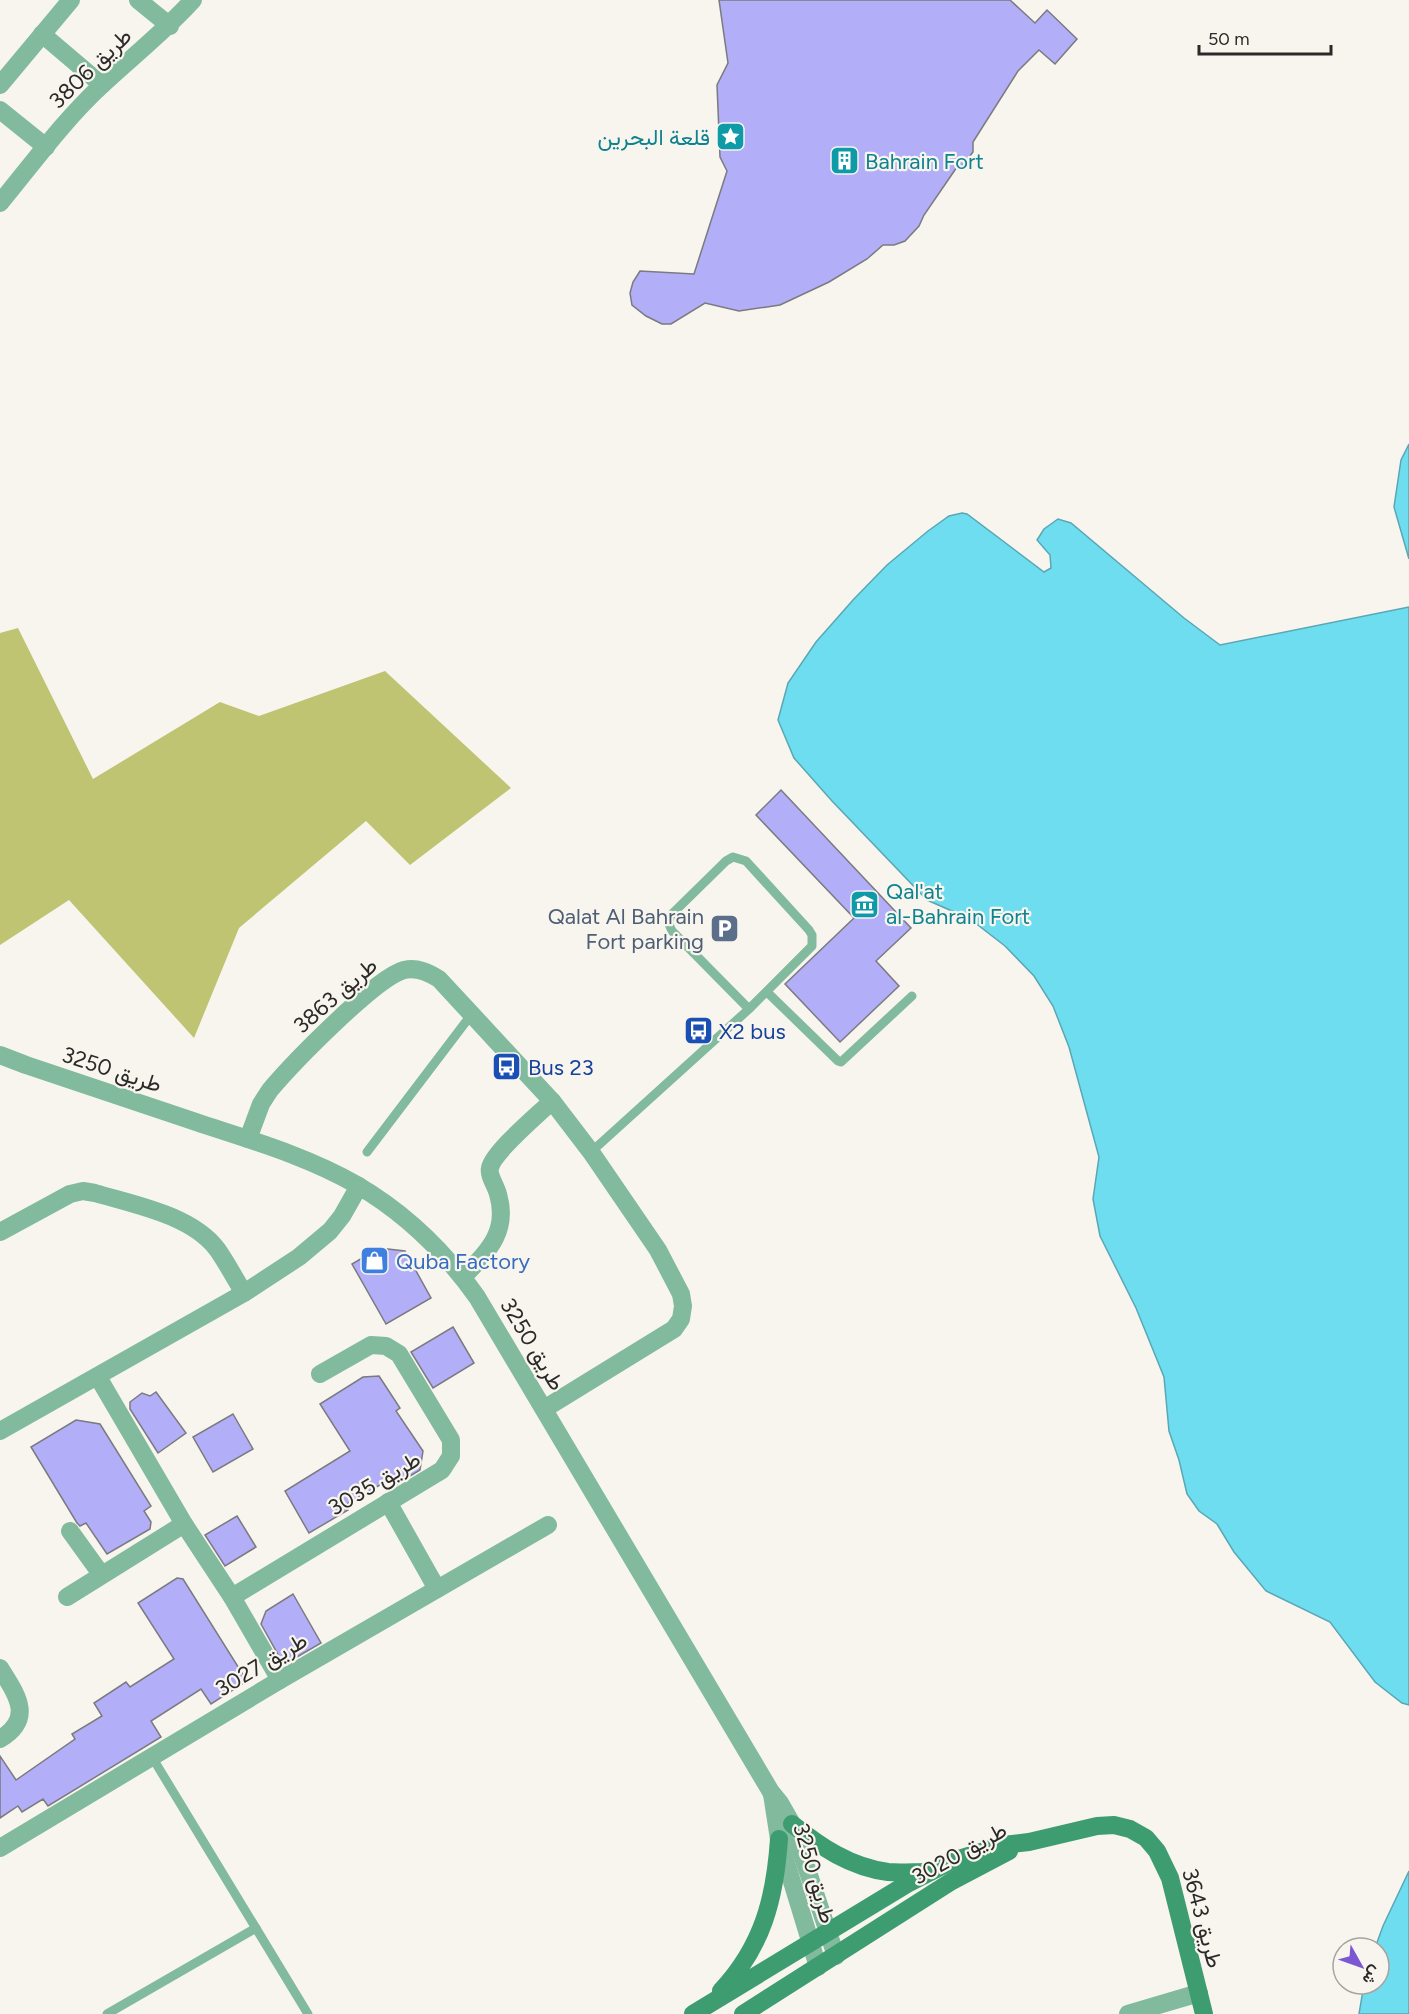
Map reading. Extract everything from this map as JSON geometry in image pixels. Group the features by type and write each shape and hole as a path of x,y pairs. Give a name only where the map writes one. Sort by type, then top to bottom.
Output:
{"street":[{"path":"0,85 71,0"},
{"path":"138,0 170,26"},
{"name":"طريق 3806","path":"0,203 77,111 102,85 170,26 193,0"},
{"path":"42,34 102,85"},
{"path":"0,110 46,147"},
{"name":"طريق 3863","path":"248,1139 261,1104 284,1074 350,1009 394,974 405,969 429,972 438,979 552,1101 591,1152 658,1251 681,1294 683,1306 681,1319 675,1329 544,1409"},
{"name":"طريق 3250","path":"0,1055 304,1160 358,1186 410,1222 432,1242 477,1296 792,1824 836,1956"},
{"path":"463,1277 490,1248 499,1227 503,1210 489,1170 494,1157 552,1101"},
{"path":"0,1431 244,1293 318,1243 342,1215 358,1186"},
{"path":"0,1232 70,1194 82,1191 95,1193 171,1217 205,1236 217,1249 244,1293"},
{"name":"طريق 3035","path":"232,1597 442,1470 451,1456 451,1440 399,1354 386,1346 370,1345 320,1374"},
{"path":"98,1377 184,1524 232,1597 280,1680"},
{"path":"388,1502 437,1589"},
{"path":"67,1597 184,1524"},
{"name":"طريق 3027","path":"0,1848 280,1680 548,1525"},
{"path":"70,1531 101,1574"},
{"path":"0,1668 20,1702 20,1716 14,1729 0,1739"},
{"name":"طريق 3250","path":"771,1792 779,1839 818,1967"},
{"path":"792,1824 842,1859 889,1872 927,1872"},
{"name":"طريق 3643","path":"1029,1842 1097,1826 1114,1825 1130,1829 1146,1838 1157,1851 1170,1878 1204,2014"},
{"path":"699,2010 731,1979 752,1948 767,1913 776,1877 779,1839"},
{"name":"طريق 3020","path":"699,2010 927,1872 977,1852 1029,1842"},
{"name":"طريق 3020","path":"743,2014 952,1881 1029,1842"},
{"name":"طريق 3643","path":"1128,2014 1199,1993"}],"lane":[{"path":"591,1152 749,1009 812,946 812,935 746,861 733,857 726,861 672,914 668,922 672,931 749,1009"},
{"path":"767,992 841,1062 912,996"},
{"path":"367,1152 471,1015"},
{"path":"152,1756 308,2014"},
{"path":"107,2014 256,1928"}],"green space":[{"path":"18,628 93,779 220,702 259,716 385,671 511,788 410,865 366,821 239,928 194,1038 69,900 0,945 0,633"}],"water":[{"path":"1409,444 1409,559 1394,507 1401,460"},
{"path":"967,514 1044,572 1051,568 1050,555 1037,540 1044,529 1058,519 1071,523 1184,618 1220,645 1409,607 1409,1705 1402,1703 1375,1682 1330,1622 1266,1591 1234,1552 1217,1524 1199,1511 1187,1494 1169,1431 1164,1377 1136,1308 1100,1236 1093,1199 1099,1157 1069,1047 1053,1006 1034,976 1005,946 970,919 927,900 794,758 778,720 788,683 816,642 853,600 887,565 928,531 949,516"},
{"path":"1409,1871 1409,2014 1359,2014 1362,1996 1391,1996 1391,1936 1379,1936"}],"building":[{"name":"Bahrain Fort","path":"719,0 1010,0 1035,23 1047,10 1077,39 1055,64 1039,50 1018,71 973,142 973,152 963,165 957,167 919,226 905,241 894,245 883,245 867,259 829,282 780,305 739,311 705,303 671,324 662,324 646,316 632,305 630,293 633,282 640,271 694,274 727,171 720,157 717,85 728,63"},
{"name":"Qal'at al-Bahrain Fort","path":"781,790 911,928 876,961 899,986 840,1042 785,984 854,918 756,815"},
{"path":"379,1248 405,1251 431,1298 386,1324 352,1264"},
{"path":"453,1327 474,1363 433,1388 411,1352"},
{"path":"379,1376 400,1408 396,1411 423,1451 420,1470 397,1484 392,1478 345,1505 348,1510 309,1533 285,1491 350,1451 320,1404 363,1377"},
{"path":"156,1392 186,1433 158,1453 130,1409 130,1402 142,1393 150,1396"},
{"path":"233,1414 253,1449 213,1472 193,1437"},
{"path":"76,1420 100,1424 151,1506 144,1511 151,1522 150,1529 107,1554 86,1523 80,1526 77,1523 31,1447"},
{"path":"237,1516 256,1547 225,1566 205,1535"},
{"path":"177,1578 183,1579 247,1681 211,1704 201,1689 151,1721 161,1737 48,1806 43,1799 22,1812 18,1806 0,1818 0,1756 16,1780 75,1739 72,1734 102,1716 94,1703 126,1682 130,1687 174,1659 138,1603"},
{"path":"293,1594 321,1643 292,1660 280,1658 261,1624 266,1611"}],"place":[{"name":"قلعة البحرين","path":"731,137"},
{"name":"Bahrain Fort","path":"844,161"},
{"name":"Qal'at al-Bahrain Fort","path":"865,904"},
{"name":"Qalat Al Bahrain Fort parking","path":"725,929"},
{"name":"X2 bus","path":"698,1031"},
{"name":"Bus 23","path":"507,1067"},
{"name":"Quba Factory","path":"375,1261"}]}
